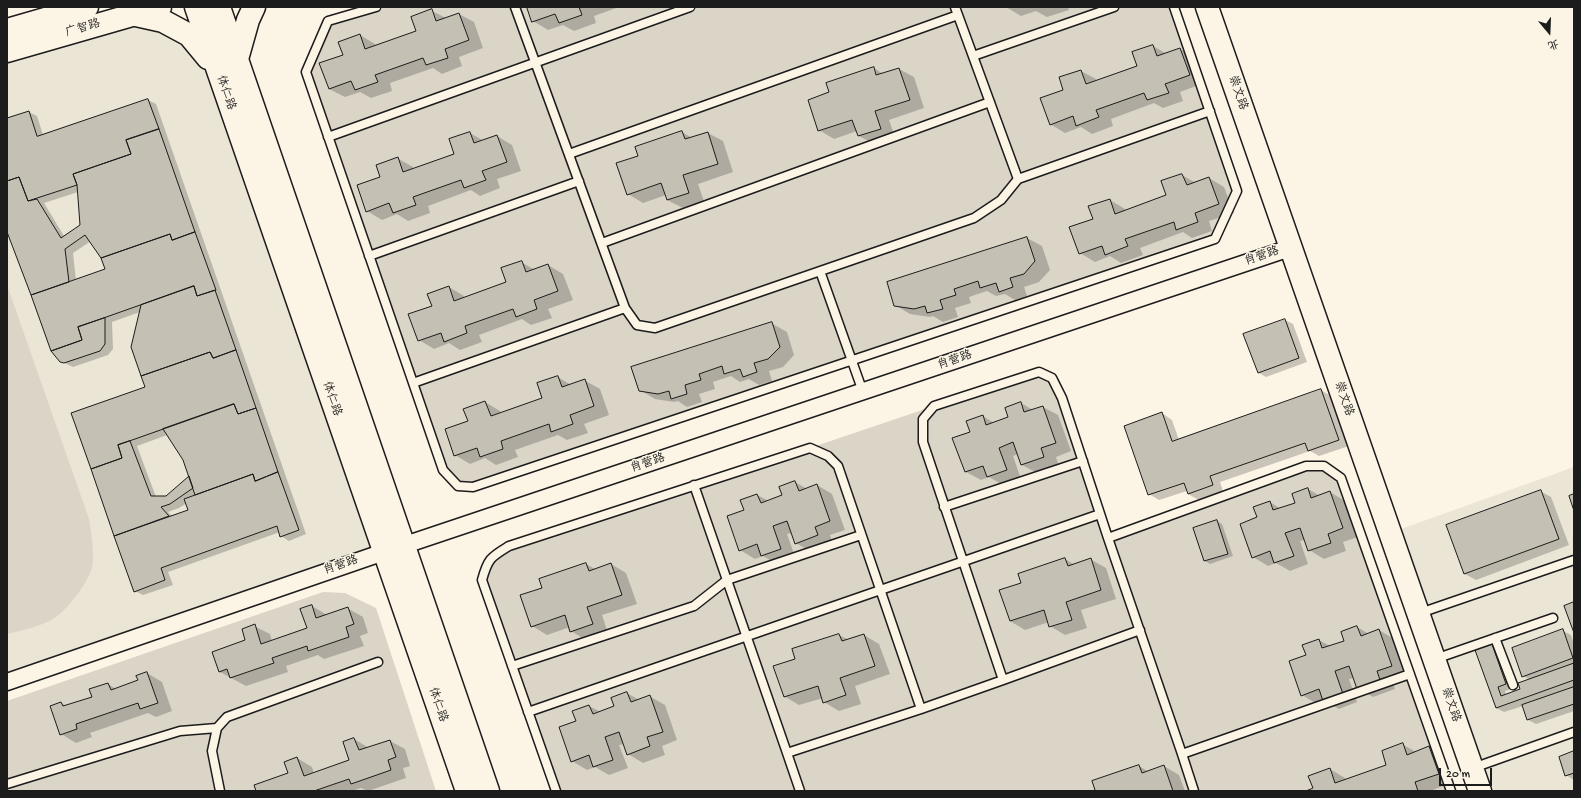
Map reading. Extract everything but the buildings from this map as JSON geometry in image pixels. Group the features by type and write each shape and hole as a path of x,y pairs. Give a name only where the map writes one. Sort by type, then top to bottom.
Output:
{"street":[{"name":"广智路","path":"7,30 87,7"},
{"name":"广智路","path":"7,51 160,7"},
{"name":"体仁路","path":"196,7 467,791"},
{"name":"体仁路","path":"219,7 488,791"},
{"path":"237,60 248,20 254,7"},
{"name":"崇文路","path":"1207,7 1480,791"},
{"path":"132,15 163,21 189,35 218,70"},
{"name":"肖营路","path":"7,682 384,552 1290,248"}],"lane":[{"path":"376,7 328,21 306,72 443,470 458,486 473,486 1215,239 1237,191 1174,7"},
{"path":"515,7 570,154 625,308 637,325 655,328 974,218 1001,200 1018,179 1210,111"},
{"path":"328,137 690,7"},
{"path":"973,56 1114,7"},
{"path":"570,154 957,11 1018,179"},
{"path":"602,243 990,102"},
{"path":"369,256 579,181"},
{"path":"820,271 863,392"},
{"path":"413,383 625,308"},
{"path":"1003,680 923,442 922,420 934,406 1039,372 1052,378 1062,398 1194,791"},
{"path":"556,791 482,580 487,564 494,555 510,546 810,448 828,456 838,466 921,709"},
{"path":"944,507 1083,461"},
{"path":"1108,538 1306,466 1324,466 1341,478 1451,791"},
{"path":"694,486 800,791"},
{"path":"528,712 1100,514"},
{"path":"512,666 694,606 727,580 861,536"},
{"path":"1418,614 1574,560"},
{"path":"1434,659 1553,618"},
{"path":"786,752 921,709 1140,630"},
{"path":"1495,638 1513,685"},
{"path":"220,791 212,751 217,728 227,717 378,662"},
{"path":"1182,754 1410,674"},
{"path":"7,784 180,731 217,728"},
{"path":"1472,768 1574,732"}],"shaded area":[{"path":"376,7 1174,7 1237,191 1215,239 473,487 458,486 443,470 306,72 328,21"},
{"path":"133,15 163,21 218,70 384,552 7,682 7,51"},
{"path":"7,285 89,519 93,563 87,580 72,601 61,613 51,620 39,625 7,634"},
{"path":"1039,372 1052,378 1107,533 1306,466 1324,466 1341,478 1451,791 556,791 482,580 494,555"},
{"path":"1574,467 1574,791 1480,791 1390,533"},
{"path":"323,592 345,593 376,608 436,791 7,791 7,701"}]}
